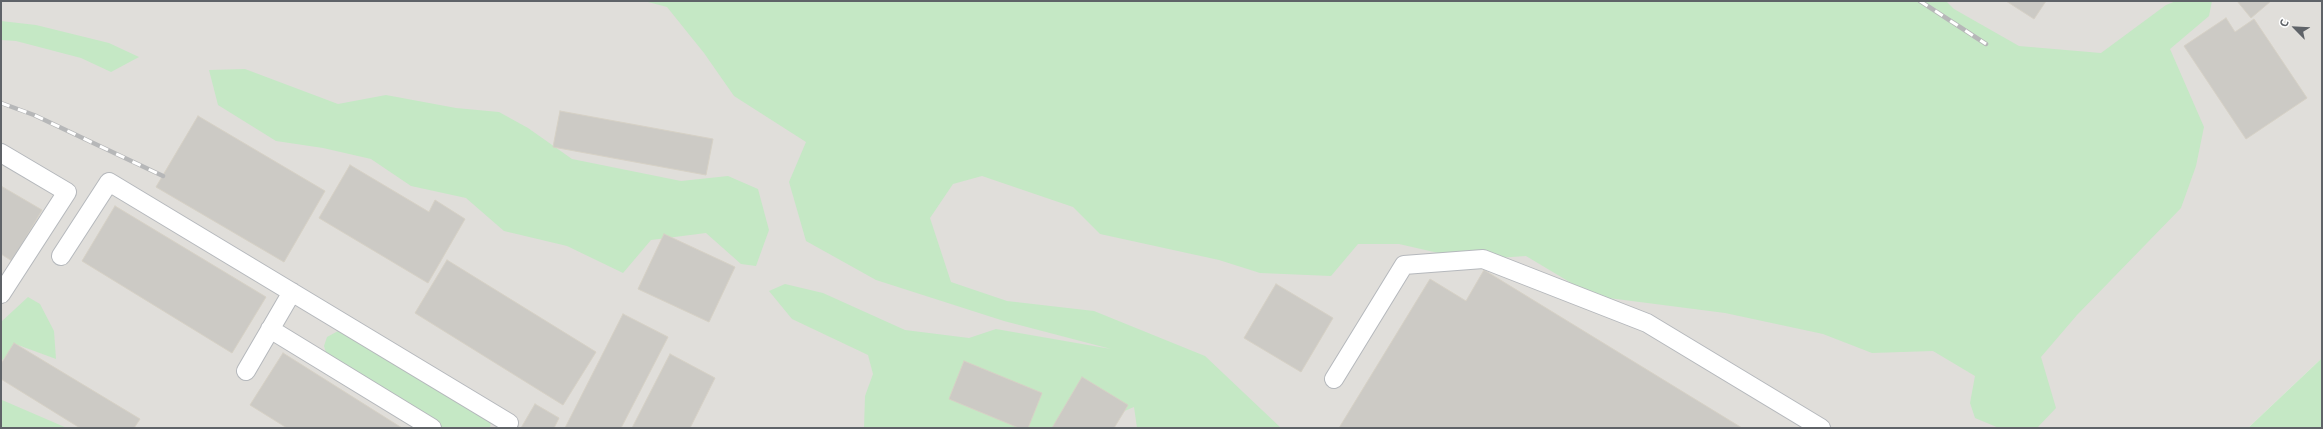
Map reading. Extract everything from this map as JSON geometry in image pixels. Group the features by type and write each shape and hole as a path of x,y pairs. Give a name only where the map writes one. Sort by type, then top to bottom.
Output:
{"lane":[{"path":"1,153 67,192 1,294"},
{"path":"61,256 109,182 509,423"},
{"path":"1334,379 1404,265 1483,259 1647,323 1821,428"},
{"path":"246,371 292,292"},
{"path":"270,329 432,428"}],"shaded area":[{"path":"1,1 2322,1 2322,358 2248,428 1,428"}],"green space":[{"path":"644,1 1946,1 1954,9 2019,46 2101,53 2166,5 2176,1 2212,1 2209,16 2170,49 2204,127 2196,166 2181,208 2077,315 2041,357 2056,408 2037,428 1999,428 1975,418 1970,403 1975,376 1933,351 1872,353 1823,334 1725,313 1593,296 1526,256 1469,260 1399,244 1358,244 1331,276 1260,273 1219,260 1100,234 1073,207 982,176 953,184 930,218 951,282 1007,301 1094,311 1205,356 1281,428 1137,428 1134,407 1084,428 864,428 865,396 873,374 868,355 792,319 769,291 785,284 823,293 905,330 969,338 996,329 1111,349 1004,321 876,280 806,241 789,182 806,142 734,96 704,53 667,7"},
{"path":"1,21 36,25 109,43 139,57 111,72 81,58 16,41 1,40"},
{"path":"245,69 338,104 386,95 456,108 499,112 528,128 572,159 681,181 728,176 758,189 769,230 756,266 741,264 706,233 651,240 623,273 567,246 504,231 466,198 411,186 371,159 323,148 276,141 218,105 209,70"},
{"path":"28,297 40,304 54,331 56,359 18,345 1,361 1,322"},
{"path":"338,331 353,334 491,421 490,428 439,428 328,359 324,346 327,337"},
{"path":"2322,358 2322,428 2248,428"},
{"path":"1,395 2,400 67,428 1,428"}],"building":[{"path":"2006,1 2046,1 2034,19"},
{"path":"2237,1 2271,1 2251,18"},
{"path":"2226,18 2235,32 2254,19 2307,98 2246,139 2184,46"},
{"path":"560,111 713,139 706,175 553,147"},
{"path":"198,116 325,191 284,262 156,187"},
{"path":"350,165 429,212 435,200 465,219 428,283 319,218"},
{"path":"1,186 42,210 12,261 1,254"},
{"path":"115,206 266,297 232,353 82,261"},
{"path":"664,234 735,267 709,322 638,289"},
{"path":"447,260 596,352 563,405 415,313"},
{"path":"1484,270 1742,428 1339,428 1430,279 1466,301"},
{"path":"1276,284 1333,318 1301,372 1244,338"},
{"path":"623,314 668,337 621,428 565,428"},
{"path":"14,343 140,419 134,428 80,428 1,379 1,364"},
{"path":"283,353 402,428 287,428 250,405"},
{"path":"670,354 715,378 690,428 632,428"},
{"path":"964,361 1042,393 1028,428 1019,428 949,399"},
{"path":"1082,377 1128,405 1114,428 1052,428"},
{"path":"535,404 559,418 554,428 521,428"}],"railway":[{"path":"1920,1 1986,44"},
{"path":"1,103 34,115 163,176"}]}
